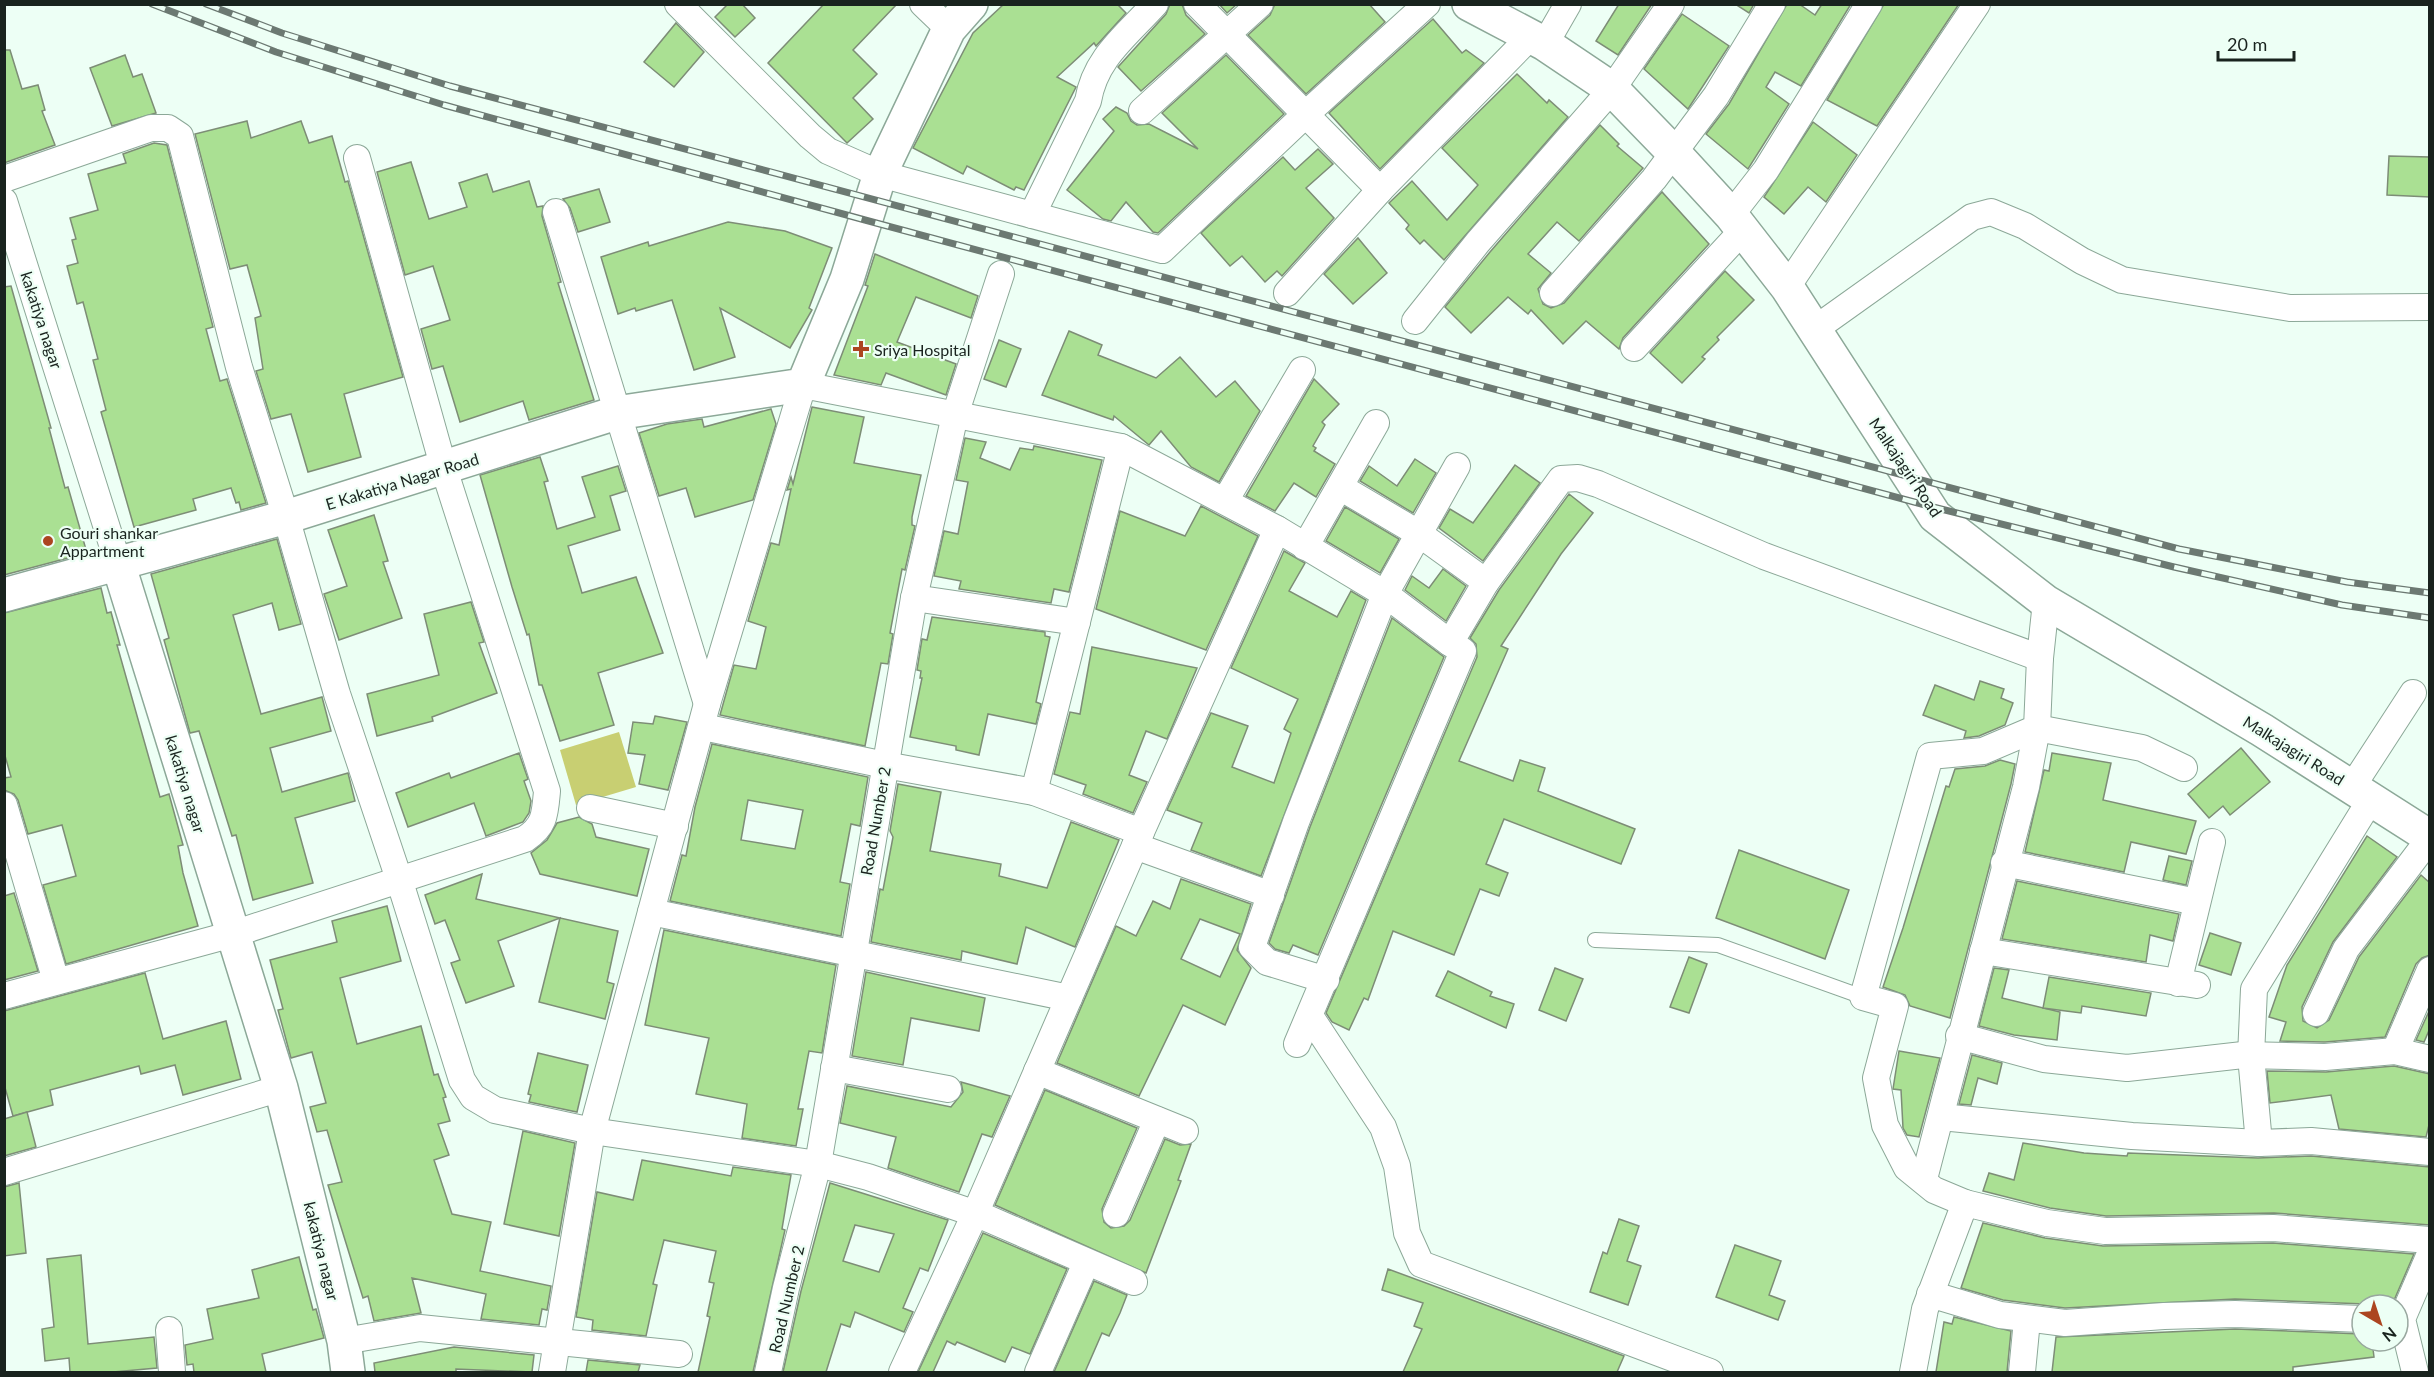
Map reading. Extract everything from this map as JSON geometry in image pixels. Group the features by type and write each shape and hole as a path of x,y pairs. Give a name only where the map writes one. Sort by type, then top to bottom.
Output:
{"street":[{"path":"678,4 810,136 828,151 880,174 1162,250 1427,4"},
{"path":"923,4 949,29"},
{"path":"552,1372 592,1131 705,715 803,385 847,279 880,174 949,29 971,4"},
{"path":"1032,215 1088,101 1091,82 1100,64 1155,4"},
{"path":"1197,4 1380,190"},
{"path":"1142,111 1260,4"},
{"name":"Malkajagiri Road","path":"1469,4 1537,41 1612,89 1674,153 1737,223 1787,287 1935,516 2046,602 2262,729 2430,837"},
{"path":"1287,293 1380,190 1537,41 1568,4"},
{"path":"1415,321 1478,242 1612,89 1671,4"},
{"path":"1553,293 1654,179 1674,153 1716,96 1772,4"},
{"path":"1634,348 1737,223 1766,170 1869,4"},
{"path":"1787,287 1977,4"},
{"path":"4,178 151,128 168,128 180,136 239,367 286,517 337,694 399,879 462,1080 473,1097 495,1110 592,1131 818,1164 868,1177 975,1214 1134,1282"},
{"path":"4,996 233,934 525,839 537,831 545,819 547,791 444,469 357,158"},
{"name":"kakatiya nagar","path":"4,201 281,1088 346,1357"},
{"path":"556,212 705,715"},
{"path":"1815,329 1972,217 1991,212 2025,226 2082,261 2122,280 2290,308 2430,307"},
{"name":"Road Number 2","path":"768,1372 786,1288 818,1164 914,598 955,415 1001,274"},
{"path":"1225,501 1302,370"},
{"path":"803,385 1121,447 1277,530 1384,594 1463,651 1326,980 1297,1044"},
{"name":"E Kakatiya Nagar Road","path":"4,595 286,517 616,413 803,385"},
{"path":"1305,547 1376,423"},
{"path":"1034,792 1121,447"},
{"path":"1326,980 1267,962 1252,947 1384,594 1457,466"},
{"path":"1450,643 1486,582 1561,479 1578,478 1764,556 2040,658"},
{"path":"1340,486 1418,533 1486,582"},
{"path":"902,1372 975,1214 1138,839 1277,530"},
{"path":"914,598 1077,622"},
{"path":"1924,1179 2025,787 2037,729 2040,658 2046,602"},
{"path":"2259,1143 2251,1056 2254,989 2413,693"},
{"path":"705,715 885,765 1034,792 1271,895"},
{"path":"2184,768 2142,748 2037,729 1983,751 1930,756 1863,997 1895,1006 1876,1078 1885,1125 1907,1168 1924,1179 1934,1190 1965,1203 2047,1223 2105,1231 2273,1228 2430,1240"},
{"path":"4,805 56,981"},
{"path":"590,808 675,826"},
{"path":"2316,1013 2346,949 2430,837"},
{"path":"1983,951 2188,984 2197,902 2212,842"},
{"path":"2004,863 2197,902"},
{"path":"651,912 1069,998"},
{"path":"2395,1051 2430,970"},
{"path":"1310,1016 1383,1127 1397,1166 1407,1233 1421,1264 1710,1372"},
{"path":"1959,1036 2044,1059 2127,1068 2251,1056 2325,1057 2395,1051 2430,1059"},
{"path":"834,1068 948,1089"},
{"path":"1037,1071 1185,1131"},
{"path":"4,1172 281,1088"},
{"path":"1941,1117 2099,1133 2259,1143 2311,1141 2430,1152"},
{"path":"1116,1214 1157,1120"},
{"path":"1913,1372 1925,1309 1965,1203"},
{"path":"2410,1297 2430,1254"},
{"path":"1038,1372 1086,1263"},
{"path":"1930,1294 2000,1316 2065,1323 2235,1314 2350,1319"},
{"path":"2022,1372 2027,1320"},
{"path":"346,1357 420,1328 679,1354"},
{"path":"169,1330 172,1372"},
{"path":"2410,1353 2415,1372"}],"lane":[{"path":"1595,940 1718,945 1863,997"}],"green space":[{"path":"619,732 636,787 576,805 560,750"}],"building":[{"path":"728,4 742,4 755,18 735,37 715,17"},
{"path":"824,4 897,4 853,50 877,74 853,98 873,119 847,143 768,63"},
{"path":"1004,4 1117,4 1126,13 1096,46 1094,43 1057,77 1076,87 1024,190 1016,187 1014,190 967,166 963,174 913,148 973,33"},
{"path":"1170,4 1182,4 1186,15 1205,34 1141,91 1118,67 1166,14"},
{"path":"1219,4 1237,4 1227,13"},
{"path":"1275,4 1369,4 1385,22 1306,94 1248,35 1270,15"},
{"path":"1619,4 1652,4 1618,55 1596,41"},
{"path":"1735,4 1754,4 1749,13"},
{"path":"1787,4 1799,4 1815,15 1822,4 1851,4 1801,86 1775,72 1766,87 1789,104 1748,169 1706,134 1729,104"},
{"path":"1884,4 1959,4 1877,126 1827,100"},
{"path":"1682,14 1729,46 1688,109 1644,69"},
{"path":"1433,19 1462,53 1466,50 1484,63 1380,169 1329,113"},
{"path":"676,23 704,52 674,87 644,62"},
{"path":"4,50 10,50 22,89 38,85 45,110 42,111 55,145 4,163"},
{"path":"125,55 133,77 142,74 156,113 112,126 90,68"},
{"path":"1226,55 1284,114 1158,233 1153,232 1126,202 1111,221 1103,219 1067,190 1114,131 1103,119 1116,107 1127,113 1131,121 1137,125 1149,124 1198,149 1162,113"},
{"path":"1517,74 1547,103 1549,100 1568,117 1444,260 1424,240 1420,244 1406,229 1409,225 1389,203 1412,181 1447,220 1478,185 1442,148"},
{"path":"247,121 251,138 301,121 309,143 332,136 345,182 348,181 403,377 344,394 361,457 308,472 291,414 271,419 256,371 263,369 255,318 261,316 247,265 230,269 195,134"},
{"path":"1813,122 1857,155 1826,202 1808,187 1784,214 1764,197"},
{"path":"1600,125 1619,144 1617,146 1643,168 1579,241 1557,222 1528,254 1551,273 1538,289 1543,304 1551,308 1564,303 1662,192 1709,244 1623,338 1619,349 1586,321 1563,344 1531,310 1528,314 1508,297 1471,333 1445,307"},
{"path":"154,143 167,145 213,327 206,329 220,381 227,379 266,503 241,510 231,488 193,499 196,510 134,527 101,412 106,410 93,360 98,359 83,302 77,304 67,266 78,263 72,240 76,239 70,218 98,210 88,174 126,163 123,154"},
{"path":"1318,149 1333,164 1306,188 1334,218 1282,276 1277,271 1265,282 1242,256 1230,266 1201,233 1283,157 1295,170"},
{"path":"2389,156 2430,157 2430,197 2387,195"},
{"path":"411,162 429,219 467,207 459,183 487,174 493,192 529,181 537,207 543,206 542,216 561,282 558,283 594,400 529,420 523,401 460,422 443,366 432,369 421,329 450,320 433,266 405,275 377,172"},
{"path":"599,189 610,222 578,232 570,208 563,199"},
{"path":"728,222 785,231 832,248 809,308 812,310 790,348 720,308 735,357 694,370 672,300 618,314 601,257 648,242 649,246"},
{"path":"1358,238 1387,273 1353,304 1324,274"},
{"path":"875,254 978,296 971,318 916,297 897,342 956,364 946,395 886,373 881,385 834,375 868,286 865,285"},
{"path":"1725,271 1754,300 1717,337 1719,340 1702,357 1705,359 1682,383 1650,353"},
{"path":"11,286 51,428 49,428 65,488 68,487 87,553 4,575 4,287"},
{"path":"1069,331 1102,345 1098,355 1156,378 1180,357 1216,397 1235,381 1260,411 1219,482 1191,467 1161,431 1149,445 1114,416 1113,420 1042,395"},
{"path":"999,340 1021,349 1006,387 984,379"},
{"path":"1314,379 1339,404 1322,422 1325,425 1313,446 1316,448 1314,451 1335,464 1316,497 1294,483 1275,511 1246,496"},
{"path":"812,407 864,417 854,463 921,475 912,517 912,525 915,526 905,570 902,569 890,633 893,634 888,664 881,663 865,746 720,715 734,665 756,669 766,627 748,621 771,543 779,545 791,489 787,490 791,477 793,484"},
{"path":"771,409 776,424 753,500 695,517 686,488 659,496 639,433 667,424 702,419 704,427"},
{"path":"965,438 986,442 980,458 1010,470 1020,448 1033,450 1034,446 1102,460 1069,592 1054,589 1051,603 959,589 961,581 934,576 944,531 958,534 968,482 956,480"},
{"path":"540,457 548,481 544,482 557,529 595,517 582,477 618,466 626,491 610,496 620,530 568,546 582,593 636,577 663,653 598,673 614,725 560,741 542,685 539,685 529,634 527,635 512,587 480,475"},
{"path":"1415,459 1436,473 1413,513 1360,481 1369,466 1397,486"},
{"path":"1515,465 1540,483 1483,561 1439,528 1450,509 1473,523"},
{"path":"1569,494 1593,513 1561,554 1501,646 1508,649 1459,761 1513,781 1520,760 1545,768 1538,791 1635,829 1621,864 1504,819 1486,864 1508,873 1499,896 1480,889 1454,955 1393,931 1368,1000 1364,998 1349,1030 1332,1022 1326,1013 1477,657 1476,644 1470,638 1499,590"},
{"path":"1201,506 1258,536 1206,650 1096,609 1120,511 1185,536"},
{"path":"1345,507 1399,539 1380,573 1326,541"},
{"path":"374,515 388,561 383,562 402,618 339,640 324,594 347,586 328,530"},
{"path":"277,539 301,624 279,630 272,603 233,615 261,714 322,697 331,731 270,748 282,792 348,773 355,801 295,818 313,883 253,900 236,835 232,836 199,731 190,733 164,640 169,638 151,574"},
{"path":"1284,551 1305,563 1289,591 1337,617 1351,591 1366,600 1261,876 1191,850 1202,823 1167,810 1211,713 1248,726 1232,767 1274,783 1291,733 1284,729 1298,699 1231,668"},
{"path":"1443,569 1466,586 1446,621 1405,590 1412,576 1429,588"},
{"path":"101,588 107,613 111,612 120,645 117,645 160,797 169,794 183,845 178,846 183,873 198,926 66,964 43,885 76,876 62,825 28,834 18,800 14,794 4,790 4,778 11,777 4,752 4,613"},
{"path":"471,602 484,642 479,643 497,693 432,717 433,721 377,736 367,694 439,675 424,614"},
{"path":"932,617 1045,632 1045,636 1050,637 1036,702 1041,704 1036,724 988,714 979,755 956,750 956,746 910,737 922,678 920,678 921,671 917,670 922,639 927,640"},
{"path":"1392,618 1444,657 1318,955 1293,945 1289,953 1275,949 1269,943 1310,827"},
{"path":"1092,647 1197,668 1167,739 1146,731 1129,775 1147,782 1133,813 1083,794 1086,785 1054,774 1070,712 1080,714"},
{"path":"1980,681 2004,689 2001,698 2013,703 2005,725 1979,736 1964,738 1966,731 1923,715 1935,685 1974,700"},
{"path":"655,716 687,722 668,790 639,784 645,755 628,753 633,722 653,724"},
{"path":"712,744 868,777 860,826 851,824 840,882 850,884 841,936 670,901 682,855 686,856 695,807","holes":["748,800 803,810 795,849 741,840"]},
{"path":"2241,748 2270,782 2230,815 2223,806 2209,818 2188,794"},
{"path":"519,753 528,779 524,781 531,801 529,813 523,822 486,836 474,803 408,827 396,793 449,773 451,778"},
{"path":"2052,753 2111,763 2103,800 2196,821 2186,854 2131,842 2124,872 2025,852 2044,770 2049,771"},
{"path":"2000,760 2015,764 1950,1018 1910,1006 1905,995 1883,987 1946,786 1949,787 1955,769 1985,766"},
{"path":"898,784 941,792 930,851 1001,864 999,876 1047,888 1071,822 1119,840 1075,947 1026,927 1017,964 962,951 961,960 871,942 880,889 883,890 893,837 890,831"},
{"path":"579,817 592,824 596,837 649,849 637,896 540,874 531,853 547,840 557,823"},
{"path":"2367,836 2397,857 2333,942 2302,1007 2303,1021 2317,1028 2329,1020 2359,957 2421,875 2430,883 2430,955 2422,958 2416,964 2385,1037 2325,1042 2280,1041 2286,1022 2269,1017 2287,965"},
{"path":"1739,850 1849,890 1825,959 1716,918"},
{"path":"2169,856 2192,861 2186,885 2163,880"},
{"path":"482,874 476,899 618,931 607,982 614,984 605,1019 539,1002 560,918 498,941 514,986 466,1003 451,963 460,960 445,920 435,924 425,895"},
{"path":"1181,879 1251,904 1237,950 1251,968 1225,1025 1183,1005 1139,1096 1057,1063 1116,926 1136,936 1153,901 1170,909","holes":["1200,919 1240,934 1220,977 1181,959"]},
{"path":"2017,881 2179,914 2173,941 2150,935 2146,962 2002,939"},
{"path":"14,893 38,971 4,980 4,896"},
{"path":"387,906 401,961 340,978 357,1044 421,1026 434,1075 438,1074 446,1097 443,1098 450,1121 438,1124 449,1155 434,1160 452,1214 491,1222 480,1271 551,1286 547,1310 542,1309 539,1325 481,1319 486,1294 412,1278 421,1313 374,1321 368,1296 363,1298 328,1185 342,1182 327,1130 317,1132 310,1107 326,1103 312,1052 291,1058 278,1010 283,1009 270,960 337,942 332,921"},
{"path":"664,930 836,965 822,1053 809,1051 798,1109 803,1109 796,1146 742,1138 747,1104 696,1094 709,1038 645,1025"},
{"path":"2210,933 2241,943 2231,975 2199,965"},
{"path":"1689,957 1707,964 1689,1013 1670,1007"},
{"path":"1555,968 1583,979 1566,1021 1539,1010"},
{"path":"1994,968 2009,970 2002,998 2060,1012 2057,1040 2014,1035 1979,1026"},
{"path":"1448,971 1492,992 1490,996 1514,1004 1506,1028 1436,996"},
{"path":"866,972 985,998 979,1031 911,1018 903,1065 852,1056"},
{"path":"145,973 163,1039 226,1021 241,1079 183,1095 175,1065 141,1074 139,1066 50,1090 53,1105 13,1116 4,1084 4,1011"},
{"path":"2049,977 2151,993 2146,1016 2082,1006 2081,1013 2043,1008"},
{"path":"2430,1009 2430,1028 2424,1042 2416,1040"},
{"path":"1899,1051 1940,1058 1919,1137 1907,1135 1903,1128 1901,1090 1893,1089"},
{"path":"538,1053 588,1065 577,1112 529,1102 531,1095 528,1094"},
{"path":"1972,1055 2002,1063 1997,1084 1978,1078 1971,1105 1959,1104"},
{"path":"2394,1066 2430,1074 2430,1121 2426,1137 2339,1129 2331,1095 2270,1103 2267,1071 2326,1072"},
{"path":"961,1082 1010,1096 992,1137 982,1134 959,1192 888,1168 896,1137 840,1123 847,1086 951,1107 963,1092"},
{"path":"1045,1090 1137,1128 1102,1209 1104,1222 1111,1228 1124,1226 1130,1220 1165,1139 1180,1145 1191,1144 1178,1180 1181,1181 1146,1273 995,1205"},
{"path":"27,1112 36,1147 4,1156 4,1119"},
{"path":"523,1131 575,1143 559,1236 504,1224"},
{"path":"2023,1143 2084,1153 2127,1156 2128,1153 2258,1158 2311,1156 2430,1167 2430,1225 2274,1213 2106,1216 2050,1208 1983,1191 1989,1173 2014,1180"},
{"path":"642,1160 731,1176 733,1167 791,1175 782,1229 785,1230 753,1372 698,1372 710,1317 707,1316 714,1283 709,1282 716,1251 664,1240 653,1284 657,1285 646,1336 592,1330 593,1320 576,1317 597,1192 633,1200"},
{"path":"19,1183 26,1253 4,1256 4,1187"},
{"path":"830,1183 948,1220 928,1271 920,1268 903,1308 913,1312 904,1332 855,1312 850,1327 841,1324 826,1372 783,1372 801,1291","holes":["855,1225 894,1234 879,1272 843,1261"]},
{"path":"1619,1219 1639,1226 1627,1261 1641,1266 1628,1305 1590,1292 1603,1252 1607,1254"},
{"path":"1983,1223 2045,1238 2103,1246 2273,1243 2414,1254 2397,1293 2350,1293 2350,1303 2235,1299 2065,1308 2003,1300 1961,1288"},
{"path":"983,1233 1067,1269 1030,1354 1012,1347 1005,1362 957,1342 955,1345 947,1341 933,1372 918,1372"},
{"path":"1735,1245 1781,1261 1769,1295 1785,1301 1778,1320 1716,1297"},
{"path":"81,1255 88,1344 154,1337 157,1368 113,1372 70,1372 69,1358 45,1361 42,1329 54,1327 47,1259"},
{"path":"299,1257 313,1310 316,1309 324,1338 262,1354 266,1372 194,1372 193,1364 187,1365 185,1345 213,1339 207,1309 259,1298 252,1270"},
{"path":"1388,1269 1624,1356 1617,1372 1403,1372 1422,1329 1414,1326 1423,1303 1382,1290"},
{"path":"1094,1281 1127,1295 1120,1313 1109,1336 1102,1333 1085,1372 1054,1372"},
{"path":"1954,1317 2011,1331 2007,1372 1936,1372 1944,1322 1952,1324"},
{"path":"2235,1329 2350,1334 2350,1353 2374,1353 2374,1357 2293,1367 2293,1372 2052,1372 2056,1337"},
{"path":"454,1347 534,1355 532,1372 456,1369 456,1372 375,1372 374,1363"},
{"path":"588,1360 640,1365 638,1372 586,1372"}],"railway":[{"path":"152,4 276,52 444,105 865,220 1929,506 2174,567 2342,605 2430,618"},
{"path":"206,4 282,33 450,86 2179,549 2347,582 2430,593"}],"place":[{"name":"Sriya Hospital","path":"861,349"},
{"name":"Gouri shankar Appartment","path":"48,541"}]}
